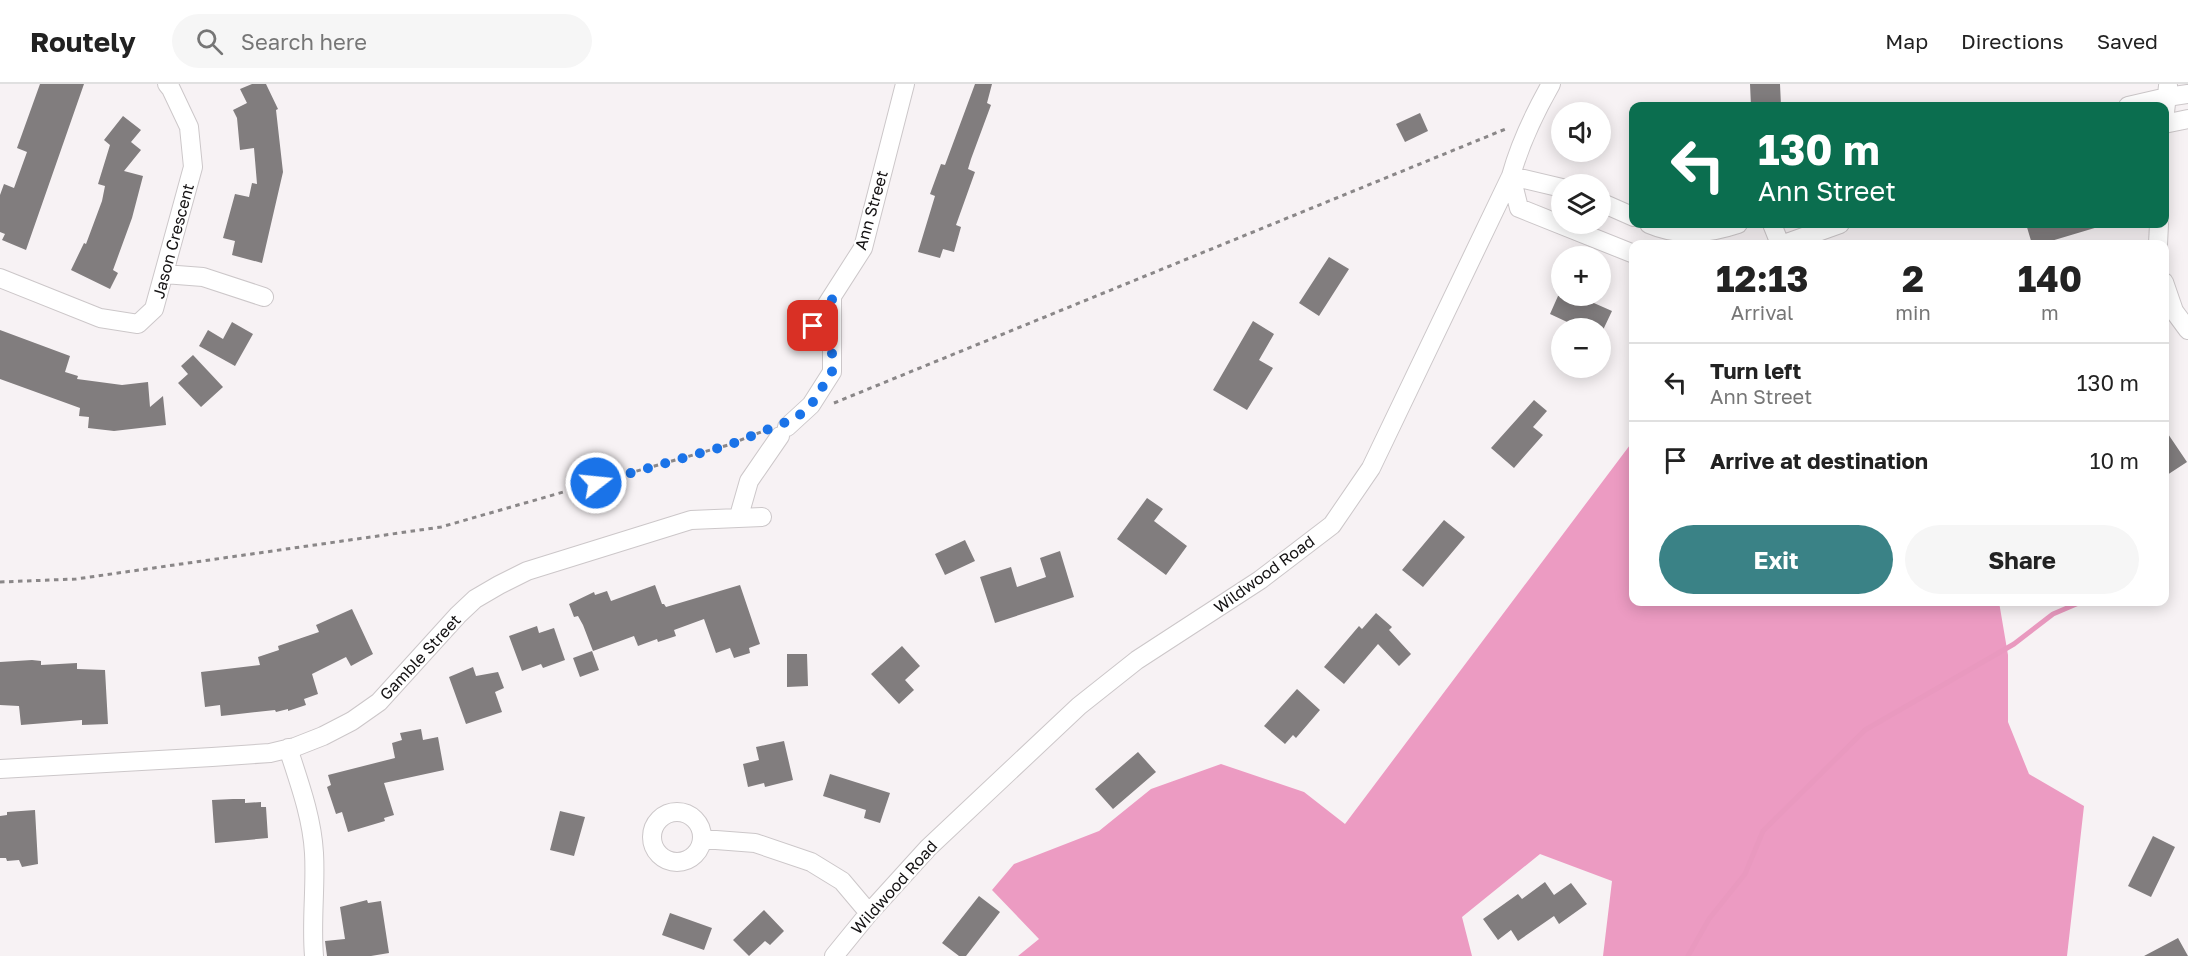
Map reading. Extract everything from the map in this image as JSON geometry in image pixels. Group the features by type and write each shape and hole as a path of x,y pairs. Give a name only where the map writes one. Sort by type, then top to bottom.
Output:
{"street":[{"name":"Jason Crescent","path":"0,278 100,318 138,324 154,309 193,167 189,126 167,84"},
{"name":"Ann Street","path":"813,326 863,248 905,84"},
{"name":"Wildwood Road","path":"834,956 869,913 928,848 1079,706 1137,660 1260,580 1332,525 1371,468 1511,176 1518,149 1551,84"},
{"path":"2138,102 2167,90 2188,94"},
{"path":"2169,122 2188,119"},
{"path":"1551,185 1511,176 1519,208 1629,252"},
{"path":"1611,207 1629,215"},
{"path":"1658,228 1668,232 1715,231 1725,228"},
{"path":"1794,240 1828,228"},
{"path":"164,274 203,278 264,297"},
{"path":"739,516 748,481 778,431 811,405 832,372 832,296"},
{"path":"2169,296 2174,311 2188,330"},
{"name":"Gamble Street","path":"0,769 212,758 270,753 288,748 323,736 352,721 379,702 458,615 476,599 527,571 691,520 739,516 762,517"},
{"path":"288,748 304,801 314,851 312,933 314,956"},
{"path":"703,839 755,843 811,862 842,880 869,913"}],"path":[{"path":"828,405 1532,119"},
{"path":"0,582 76,579 441,527 778,431"}],"shaded area":[{"path":"1629,446 1629,606 2000,606 2008,655 2008,722 2029,774 2084,806 2067,956 1603,956 1612,881 1540,854 1462,917 1472,956 1018,956 1039,939 992,890 1014,864 1099,831 1151,789 1221,764 1304,792 1345,824"}],"building":[{"path":"40,84 84,84 26,250 2,240 5,234 0,232 0,195 4,184 14,188 27,152 17,148"},
{"path":"252,84 266,84 278,109 276,110 283,172 262,263 232,255 235,241 223,238 235,194 249,197 252,183 257,184 254,148 240,150 237,118 233,110 247,103 240,89"},
{"path":"975,84 992,84 987,103 991,105 968,169 975,172 956,225 961,227 954,252 943,249 940,258 918,252 935,196 930,194 941,164 945,165"},
{"path":"1750,84 1780,84 1781,102 1751,102"},
{"path":"1420,113 1428,131 1405,142 1396,124"},
{"path":"123,116 141,130 131,142 141,150 124,171 143,176 132,218 113,270 118,273 110,289 71,270 84,243 86,244 102,201 105,186 98,184 110,145 104,140"},
{"path":"2027,228 2095,228 2054,240 2031,240"},
{"path":"1329,257 1349,269 1319,316 1299,303"},
{"path":"1554,306 1601,306 1612,311 1609,318 1559,318 1550,314"},
{"path":"1253,321 1274,334 1259,360 1273,368 1247,410 1213,390"},
{"path":"232,322 253,334 235,366 199,346 208,330 223,339"},
{"path":"0,330 70,356 65,372 78,376 77,379 122,385 148,382 150,407 163,396 166,425 114,431 88,428 89,417 79,416 80,408 0,379"},
{"path":"193,355 223,387 201,407 178,383 188,374 181,366"},
{"path":"1534,400 1547,411 1533,427 1543,435 1514,468 1491,448"},
{"path":"2169,435 2187,462 2169,474"},
{"path":"1147,498 1163,509 1154,521 1187,546 1166,575 1117,539"},
{"path":"1444,520 1465,537 1423,587 1402,570"},
{"path":"965,540 975,561 945,575 935,554"},
{"path":"1060,551 1074,597 995,623 980,577 1011,567 1017,587 1046,577 1040,558"},
{"path":"655,585 662,604 666,607 740,585 760,644 749,648 750,653 734,658 730,648 716,653 704,619 674,630 676,636 658,642 657,639 638,646 634,636 593,651 583,625 578,616 574,617 569,604 594,592 595,595 607,591 611,601"},
{"path":"352,609 373,654 351,666 346,657 312,674 318,694 304,699 306,705 288,711 288,709 221,716 220,705 205,707 201,672 260,665 258,657 279,650 278,646 319,632 316,625"},
{"path":"1376,613 1392,627 1389,630 1411,654 1399,666 1378,644 1344,684 1324,667 1359,626 1362,629"},
{"path":"537,626 539,633 554,628 565,660 543,668 541,664 522,671 509,636"},
{"path":"902,646 920,666 905,680 914,690 899,704 871,674"},
{"path":"592,651 599,670 580,677 573,658"},
{"path":"787,654 807,654 808,686 787,687"},
{"path":"41,661 41,665 77,663 77,669 105,670 108,724 82,725 82,720 21,725 19,706 0,705 0,662"},
{"path":"473,667 476,676 498,672 504,688 495,692 502,712 466,724 449,677"},
{"path":"1297,689 1320,710 1296,738 1293,735 1285,744 1264,726"},
{"path":"421,729 423,740 438,737 444,770 384,783 394,815 384,818 385,821 348,832 342,812 336,814 327,787 331,785 328,775 395,758 392,743 402,740 400,733"},
{"path":"784,741 793,780 765,787 764,783 748,787 743,764 759,760 756,747"},
{"path":"1138,752 1156,772 1113,809 1095,789"},
{"path":"830,774 890,793 880,823 864,818 866,810 823,796"},
{"path":"245,799 245,803 261,802 261,807 266,807 268,838 215,843 212,800"},
{"path":"35,810 38,864 22,867 19,860 7,861 6,858 0,858 0,816 7,815 7,812"},
{"path":"560,811 585,817 574,856 550,850"},
{"path":"2153,836 2175,847 2151,897 2128,886"},
{"path":"1545,882 1554,895 1571,883 1587,904 1559,924 1554,916 1518,941 1511,930 1498,940 1483,919 1518,894 1522,899"},
{"path":"979,896 1000,912 966,956 959,956 942,943"},
{"path":"367,900 368,903 381,901 389,953 371,956 327,956 325,941 345,939 340,907"},
{"path":"764,910 784,931 770,945 765,941 749,956 733,940"},
{"path":"670,913 712,928 704,950 662,935"},
{"path":"2178,938 2188,956 2144,956"}],"waterway":[{"path":"1688,956 1709,919 1745,874 1763,831 1865,730 2014,644 2053,614 2072,606"}],"route":[{"path":"596,483 729,445 796,418 811,405 832,372 832,296 813,326"}]}
